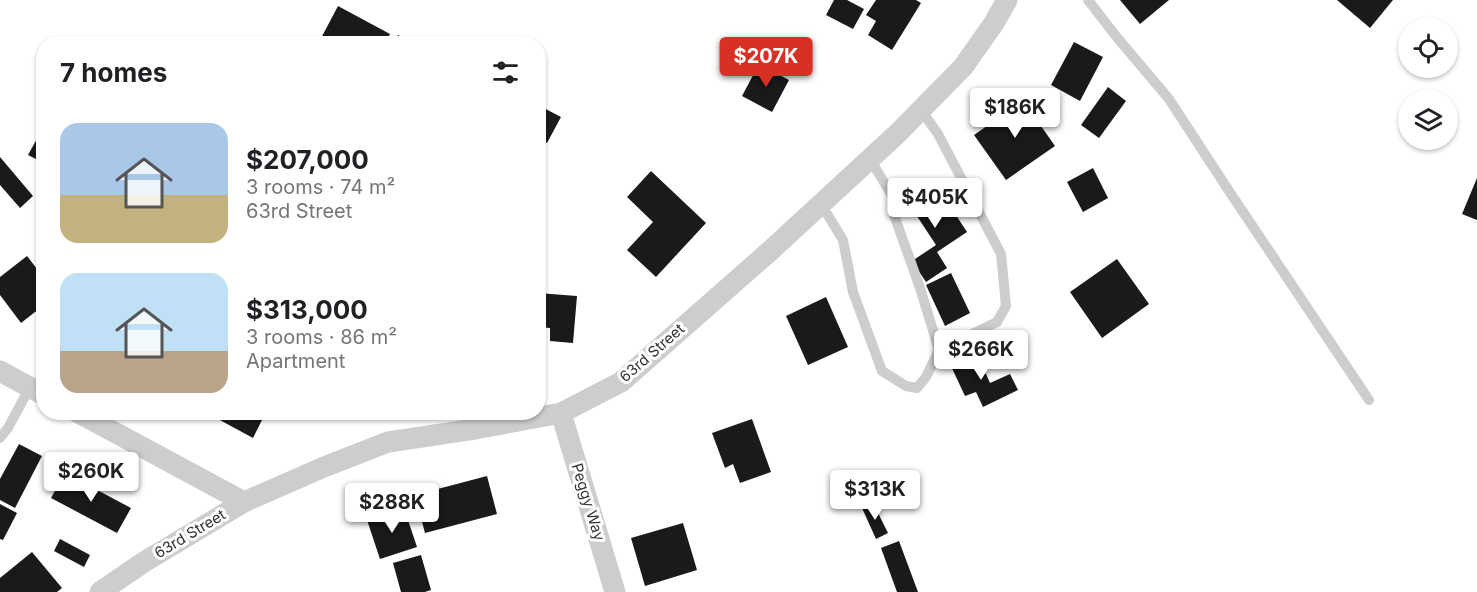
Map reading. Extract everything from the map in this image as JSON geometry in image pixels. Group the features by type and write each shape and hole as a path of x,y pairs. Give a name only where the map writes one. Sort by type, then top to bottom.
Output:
{"street":[{"name":"63rd Street","path":"546,416 561,413 621,382 897,135 963,67 1007,0"},
{"path":"0,371 36,390"},
{"name":"Peggy Way","path":"561,413 615,592"},
{"path":"92,420 244,502"},
{"name":"63rd Street","path":"100,592 144,562 244,502 324,467 388,442 523,420"}],"lane":[{"path":"1088,0 1169,99 1369,400"},
{"path":"820,204 843,240 853,292 882,371 906,386 917,388 926,377 939,350 997,322 1006,306 1001,254 938,134 921,110"},
{"path":"870,159 894,199 893,212 939,350"},
{"path":"0,438 36,392"},
{"path":"478,420 485,427"}],"building":[{"path":"834,0 847,0 864,9 853,29 826,15"},
{"path":"876,0 916,0 921,3 892,50 868,35 876,21 866,15"},
{"path":"1120,0 1169,0 1140,24"},
{"path":"1337,0 1393,0 1370,28"},
{"path":"338,6 390,34 389,36 322,36"},
{"path":"1074,42 1103,57 1080,101 1051,85"},
{"path":"759,64 789,80 772,112 742,96"},
{"path":"1108,87 1126,101 1099,138 1081,125"},
{"path":"1020,96 1055,146 1006,180 974,135 1007,112 1004,107"},
{"path":"546,109 561,117 546,142"},
{"path":"36,140 36,159 28,155"},
{"path":"0,157 33,196 20,208 0,185"},
{"path":"1093,168 1108,198 1083,212 1067,182"},
{"path":"651,171 706,223 656,277 627,250 653,222 627,197"},
{"path":"1477,178 1477,220 1462,214"},
{"path":"935,183 967,232 937,252 947,268 926,282 912,261 936,245 907,201"},
{"path":"27,256 36,268 36,311 21,323 0,295 0,277"},
{"path":"1117,259 1149,304 1102,338 1070,292"},
{"path":"951,273 970,313 945,326 926,285"},
{"path":"546,294 577,296 573,343 550,341 550,328 546,328"},
{"path":"826,297 848,347 808,365 786,316"},
{"path":"976,352 990,383 1010,374 1018,390 983,407 976,392 965,396 950,364"},
{"path":"752,419 771,472 740,483 733,464 725,468 712,433"},
{"path":"220,420 262,420 253,438"},
{"path":"19,444 42,456 15,508 0,500 0,479"},
{"path":"65,473 131,508 117,533 51,498"},
{"path":"487,476 497,514 425,533 415,495"},
{"path":"873,503 888,533 876,539 862,508"},
{"path":"0,504 17,513 3,540 0,539"},
{"path":"404,508 417,547 380,559 367,520"},
{"path":"683,523 697,570 645,586 631,538"},
{"path":"60,539 90,555 84,567 54,551"},
{"path":"899,541 918,592 897,592 881,548"},
{"path":"32,552 62,588 57,592 0,592 0,578"},
{"path":"421,555 431,590 401,592 393,563"}]}
